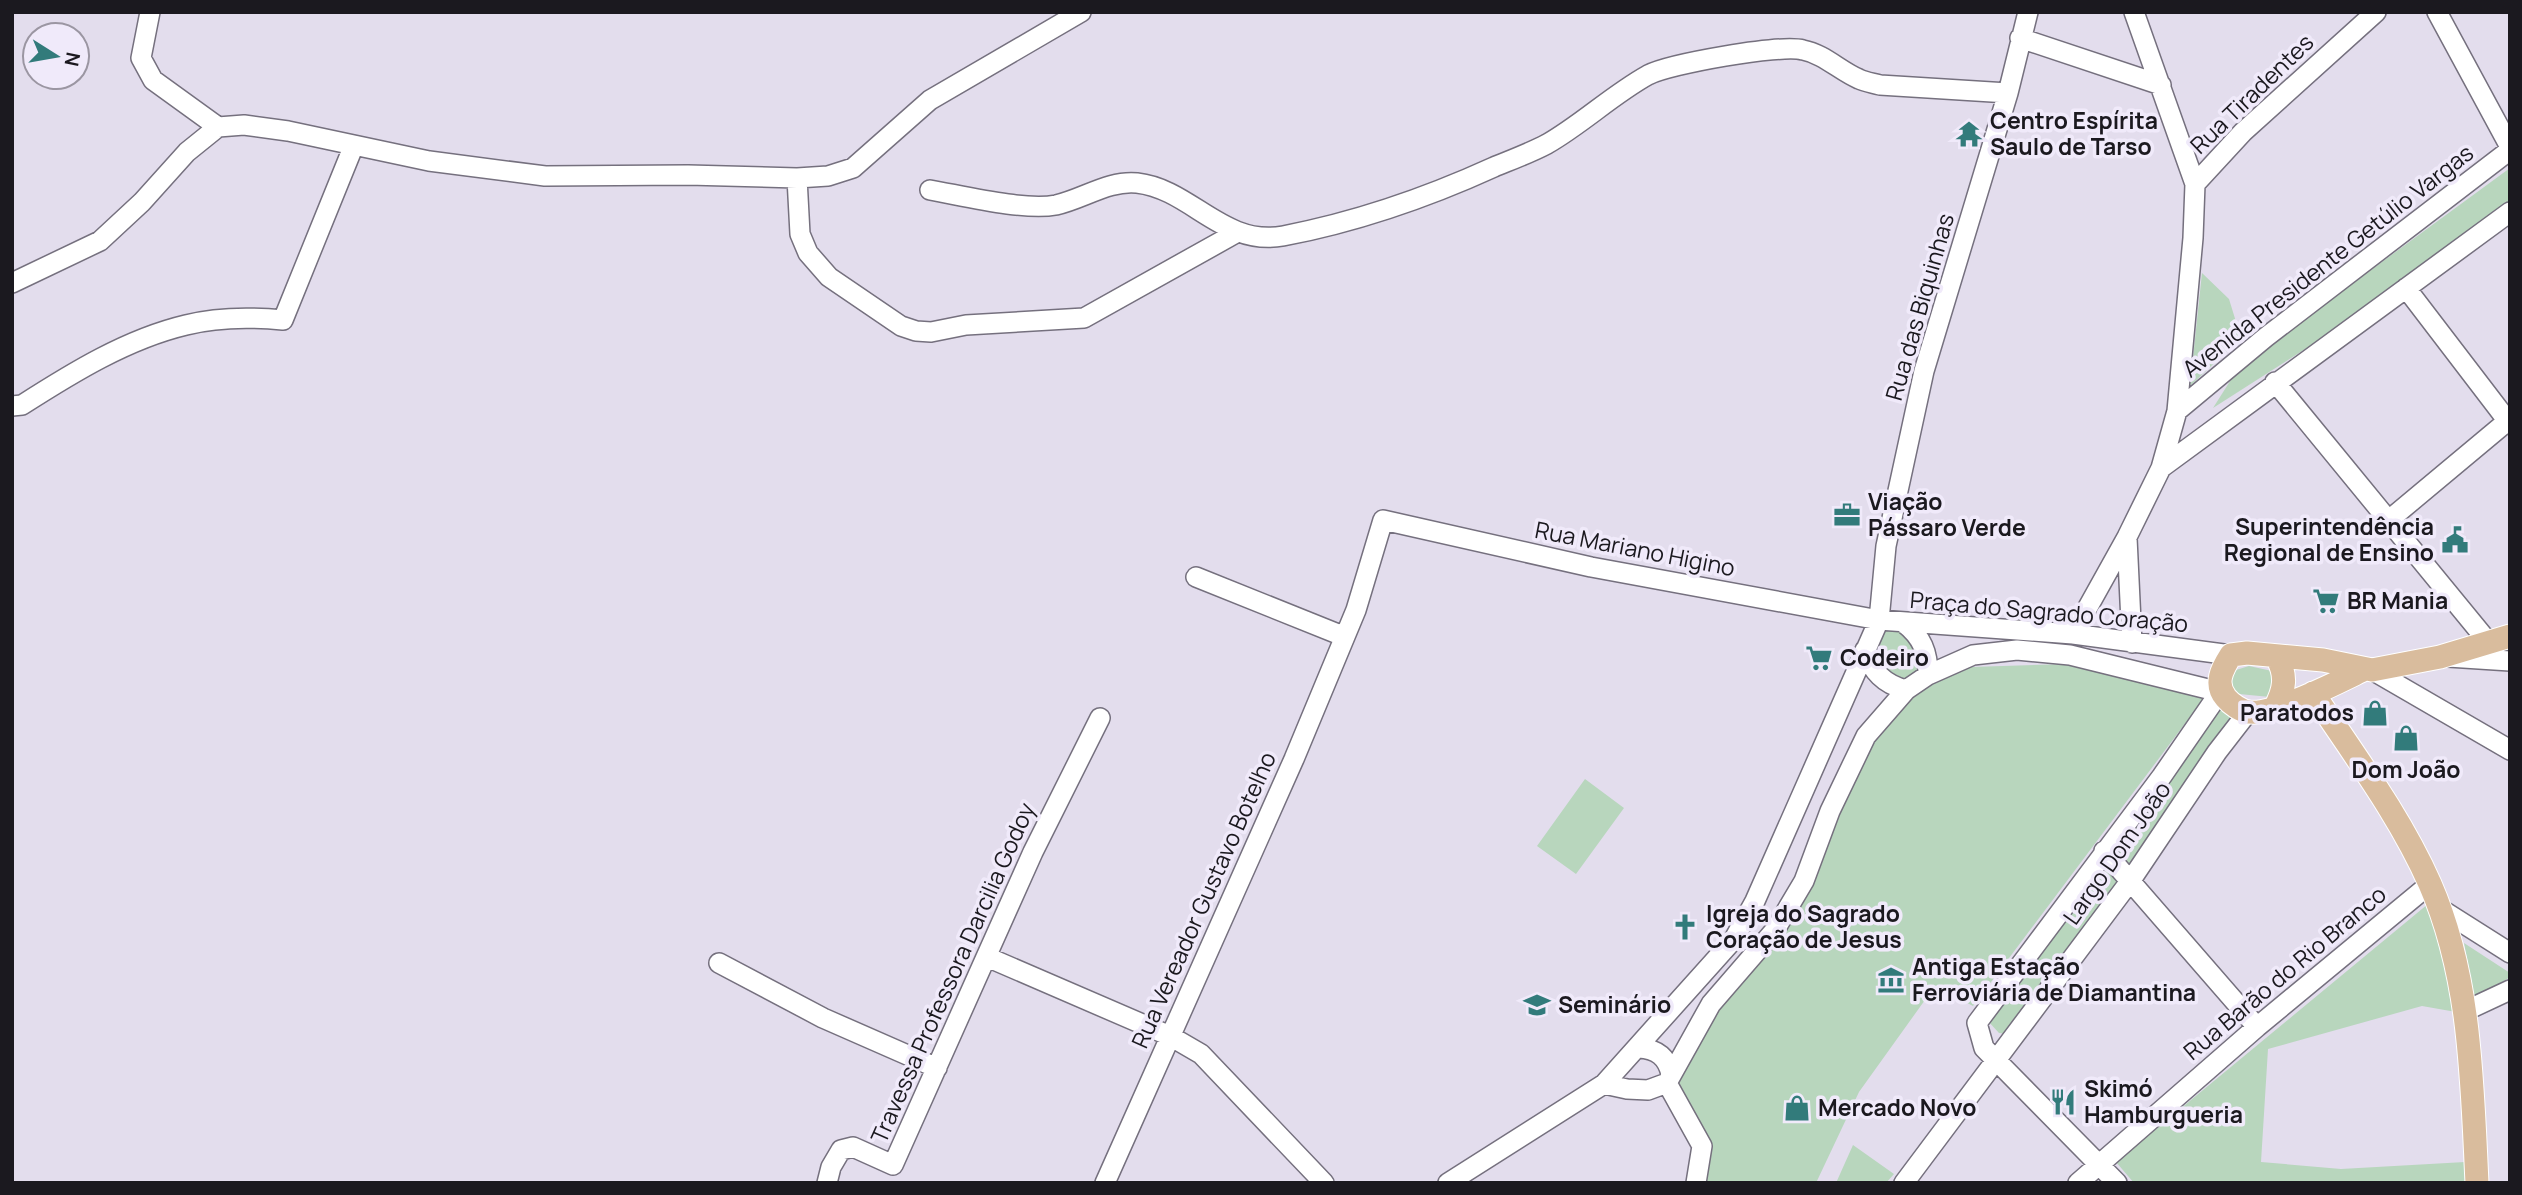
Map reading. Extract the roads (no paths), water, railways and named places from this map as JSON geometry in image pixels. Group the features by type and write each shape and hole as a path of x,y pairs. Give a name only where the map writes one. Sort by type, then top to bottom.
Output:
{"main road":[{"path":"2368,669 2323,660 2231,654 2219,679 2220,692 2230,704 2248,712 2263,712 2368,669 2440,657 2499,639"},
{"path":"2276,708 2285,682 2284,670 2277,657"},
{"path":"2313,693 2406,834 2439,908 2465,1012 2477,1183"}],"street":[{"path":"150,12 141,58 153,80 218,127"},
{"path":"12,283 100,241 142,202 187,152 218,127 244,125 429,161 545,176 828,176 853,168 930,100 1081,12"},
{"name":"Rua das Biquinhas","path":"1879,620 1886,546 1924,371 2008,93 2028,12"},
{"path":"2073,634 2127,537 2161,468 2177,411 2193,239 2194,184 2134,12"},
{"name":"Rua Tiradentes","path":"2194,184 2243,132 2376,12"},
{"path":"2437,12 2510,149"},
{"path":"2020,38 2161,85"},
{"path":"930,190 1023,205 1055,205 1112,185 1137,183 1163,190 1236,233 1279,237 1369,216 1467,179 1547,144 1650,74 1706,60 1779,48 1804,50 1826,59 1860,79 1880,85 2008,93"},
{"path":"12,406 22,405 75,371 144,340 186,325 252,317 282,320 354,145"},
{"name":"Avenida Presidente Getúlio Vargas","path":"2177,411 2266,337 2510,149"},
{"path":"797,178 800,234 808,253 829,277 901,326 916,331 931,332 967,325 1084,318 1236,233"},
{"path":"2161,468 2510,212"},
{"path":"2389,520 2509,421 2406,288"},
{"path":"2275,382 2389,520 2499,639"},
{"name":"Rua Mariano Higino","path":"1383,520 1591,568 1879,620"},
{"name":"Rua Vereador Gustavo Botelho","path":"1105,1183 1294,759 1356,610 1383,520"},
{"path":"2127,537 2132,643"},
{"path":"1196,577 1343,636"},
{"name":"Praça do Sagrado Coração","path":"1448,1183 1467,1177 1604,1084 1734,939 1755,901 1879,620 2073,634 2231,654"},
{"path":"1904,623 1923,643 1928,659 1928,675"},
{"path":"1865,650 1870,665 1880,677 1891,686 1906,690"},
{"name":"Praça do Sagrado Coração","path":"1669,1078 1711,1004 1775,930 1804,881 1830,811 1866,736 1906,690 1928,675 1973,655 2017,650 2070,655 2220,692"},
{"path":"2440,657 2510,661"},
{"path":"2368,669 2510,750"},
{"name":"Largo Dom João","path":"1995,1059 1984,1048 1977,1023 2162,776 2220,692"},
{"name":"Largo Dom João","path":"1904,1183 2131,880 2217,752 2248,712"},
{"name":"Travessa Professora Darcilia Godoy","path":"827,1183 831,1167 841,1150 853,1147 892,1166 1033,852 1100,718"},
{"path":"2104,851 2257,1027"},
{"name":"Rua Barão do Rio Branco","path":"2078,1183 2257,1027 2430,884"},
{"path":"2439,908 2510,953"},
{"path":"987,957 1170,1036 1201,1054 1324,1183"},
{"path":"719,963 823,1018 937,1068"},
{"path":"2465,1012 2510,990"},
{"path":"1639,1048 1651,1049 1668,1063 1669,1078 1703,1146 1696,1183"},
{"path":"1995,1059 2117,1183"},
{"path":"1604,1084 1627,1090 1648,1090 1669,1078"}],"place":[{"name":"Centro Espírita Saulo de Tarso","path":"1969,134"},
{"name":"Viação Pássaro Verde","path":"1847,515"},
{"name":"Superintendência Regional de Ensino","path":"2455,540"},
{"name":"BR Mania","path":"2326,601"},
{"name":"Codeiro","path":"1819,658"},
{"name":"Paratodos","path":"2375,713"},
{"name":"Dom João","path":"2406,738"},
{"name":"Igreja do Sagrado Coração de Jesus","path":"1685,927"},
{"name":"Antiga Estação Ferroviária de Diamantina","path":"1891,980"},
{"name":"Seminário","path":"1537,1005"},
{"name":"Skimó Hamburgueria","path":"2063,1102"},
{"name":"Mercado Novo","path":"1797,1108"}]}
